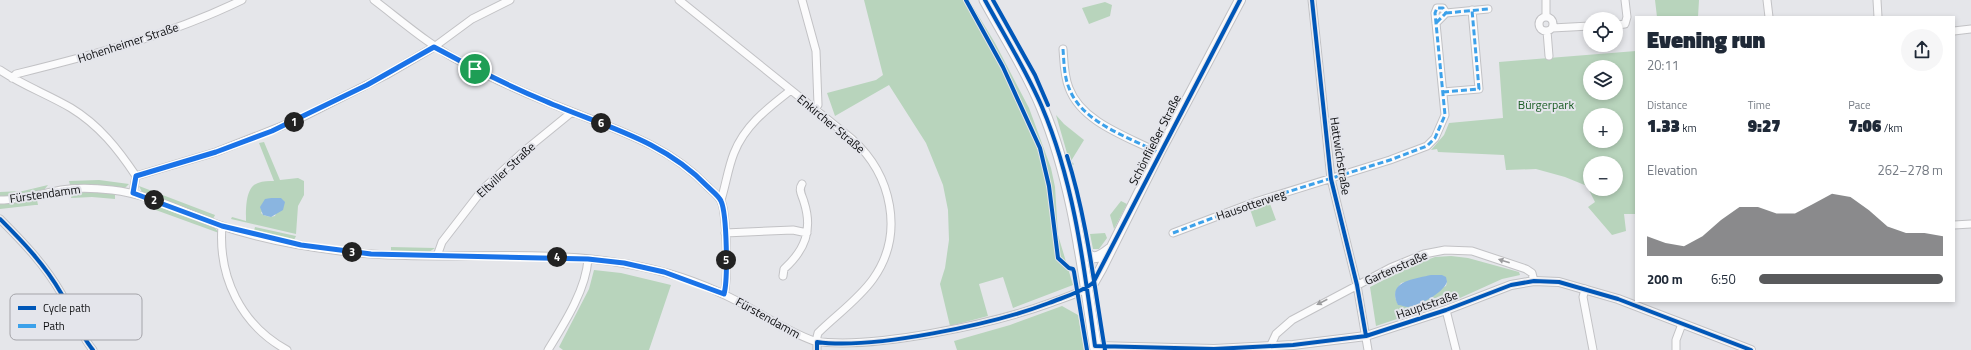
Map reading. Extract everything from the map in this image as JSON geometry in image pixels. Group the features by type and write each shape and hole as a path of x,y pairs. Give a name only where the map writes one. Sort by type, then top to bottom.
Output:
{"main road":[{"path":"985,0 1042,106 1061,159 1087,288 1096,348"},
{"name":"Schönfließer Straße","path":"1087,288 1093,283 1159,153 1240,0"},
{"path":"1079,246 1087,255 1094,258 1100,257 1110,249"}],"street":[{"name":"Hohenheimer Straße","path":"12,78 16,74 82,58 148,38 242,0"},
{"path":"374,0 434,47 486,75 572,112 622,130 665,152 696,175 721,200"},
{"path":"136,176 203,156 272,131 367,85 434,47 472,19 510,0"},
{"name":"Enkircher Straße","path":"679,0 816,109 862,148 872,160 888,193 892,225 889,244 883,262 873,279 864,290 818,333 817,346"},
{"path":"802,0 816,51 818,106 816,109"},
{"name":"Hattwichstraße","path":"1312,0 1331,179 1357,285 1368,350"},
{"path":"1546,0 1546,16"},
{"path":"1623,24 1625,24 1626,17 1625,0"},
{"path":"1767,0 1769,16"},
{"path":"1877,0 1878,16"},
{"path":"1436,23 1435,13 1437,8 1443,8 1446,13"},
{"path":"1436,23 1446,13 1488,8"},
{"path":"1443,92 1478,89 1472,10"},
{"path":"1546,16 1538,22 1540,29 1549,30 1583,27"},
{"path":"1546,16 1552,20 1549,30 1549,56"},
{"name":"Hausotterweg","path":"1173,233 1255,202 1331,179 1427,146 1435,138 1445,115 1436,23"},
{"path":"1955,31 1971,29"},
{"path":"1063,49 1068,88 1077,104 1100,122 1159,153"},
{"path":"0,70 12,78 70,108 85,118 116,146 136,176 133,193"},
{"path":"724,294 726,285 725,232 721,200 734,152 756,118 791,90"},
{"name":"Eltviller Straße","path":"436,256 442,242 483,189 572,112"},
{"path":"783,276 784,269 797,257 804,244 807,233 806,209 800,190 802,184"},
{"name":"Fürstendamm","path":"0,200 20,199 63,190 81,188 133,193 222,226 296,244 341,251 384,255 588,259 624,263 664,272 724,294 783,329 817,346 825,345 853,348 894,344 932,337 1015,315 1087,288"},
{"path":"0,219 22,240 43,266 62,294"},
{"path":"1955,225 1971,224"},
{"path":"222,226 222,258 225,273 236,301 254,325 267,338 287,350"},
{"path":"725,232 793,230 807,233"},
{"name":"Gartenstraße","path":"1270,347 1276,334 1292,320 1357,285 1424,254 1445,250 1472,251 1526,269 1532,273 1534,281"},
{"path":"548,350 580,291 587,273 588,259"},
{"name":"Hauptstraße","path":"1096,348 1205,349 1270,347 1366,336 1446,310 1511,285 1534,281 1559,282 1585,289 1630,304 1751,350"},
{"path":"1585,289 1583,296 1593,350"},
{"path":"1446,310 1456,350"},
{"path":"1676,350 1676,340 1682,324"},
{"path":"86,340 93,350"}],"green space":[{"path":"864,0 969,0 995,43 1029,108 1051,168 1055,187 1058,235 1073,285 1013,308 1003,277 979,284 988,316 950,326 940,284 945,268 949,240 948,210 943,185 926,143 889,85 835,116 827,93 876,80 883,75"},
{"path":"1655,0 1699,0 1698,16 1657,16"},
{"path":"1105,2 1112,5 1110,16 1089,24 1082,8"},
{"name":"Bürgerpark","path":"1635,51 1635,214 1624,214 1626,231 1612,235 1588,207 1595,202 1592,196 1623,196 1623,156 1583,156 1583,184 1565,177 1536,169 1506,170 1504,155 1438,152 1437,149 1431,150 1444,135 1449,123 1503,118 1499,62"},
{"path":"1056,115 1064,124 1084,140 1071,161 1074,164 1071,167"},
{"path":"264,142 280,180 298,178 304,181 304,195 298,206 296,234 231,219 232,217 246,221 247,199 251,189 258,183 264,181 274,181 259,143","holes":["271,198 281,198 275,216 271,217 261,213"]},
{"path":"99,180 129,184 125,188 103,185 70,185 69,181"},
{"path":"48,185 44,190 29,194 0,197 0,192 23,191"},
{"path":"139,186 215,215 213,219 142,192"},
{"path":"88,192 115,194 115,199 92,197 71,198 72,193"},
{"path":"37,200 38,205 0,209 0,204"},
{"path":"1121,201 1127,204 1114,229 1110,215"},
{"path":"1269,201 1276,220 1256,227 1250,209"},
{"path":"155,205 215,228 219,233 153,209"},
{"path":"255,227 296,236 294,240 254,231"},
{"path":"1105,233 1107,238 1099,249 1093,249 1090,234"},
{"path":"391,247 435,248 429,252 391,252"},
{"path":"1451,256 1468,258 1519,272 1520,275 1502,279 1460,298 1376,326 1370,287 1413,265 1435,257","holes":["1447,282 1446,286 1402,305 1398,304 1396,301 1395,293 1401,283"]},
{"path":"594,270 621,273 671,285 649,350 563,350 559,347 589,289"},
{"path":"1062,306 1078,315 1084,350 957,350 954,341 1010,325"}],"water":[{"path":"281,198 285,202 283,210 271,217 263,215 260,207 265,199"},
{"path":"1431,275 1442,275 1446,277 1447,282 1441,290 1430,298 1413,306 1408,307 1398,305 1395,297 1399,286 1404,282"}],"marked path":[{"path":"1173,233 1255,202 1390,160 1427,146 1435,138 1445,115 1435,13 1437,8 1443,8 1446,13 1436,23"},
{"path":"1446,13 1488,9"},
{"path":"1443,92 1479,89 1472,10"},
{"path":"1063,49 1064,69 1067,83 1075,100 1084,111 1108,128 1159,153"}],"cycle path":[{"path":"966,0 1003,67 1040,148 1049,186 1058,258 1069,268 1073,269 1074,272 1087,350"},
{"path":"985,0 1029,80 1042,107 1053,136 1070,194 1087,285 1095,346 1214,349 1293,345 1366,336 1446,310 1511,285 1534,281 1559,282 1618,299 1751,350"},
{"path":"993,0 1035,75 1048,105"},
{"path":"817,350 817,342 869,342 900,339 966,327 1025,311 1066,297 1083,290 1093,283 1240,0"},
{"path":"1312,0 1331,179 1357,285 1366,336"},
{"path":"1067,156 1085,228 1105,350"},
{"path":"0,219 41,263 62,294"},
{"path":"86,340 93,350"}],"route":[{"path":"434,47 475,69 547,102 622,130 665,152 696,175 721,200 725,232 726,285 724,294 677,276 624,263 563,257 405,256 341,251 301,245 252,235 222,226 133,193 136,176 216,152 272,131 367,85 434,47"}]}
